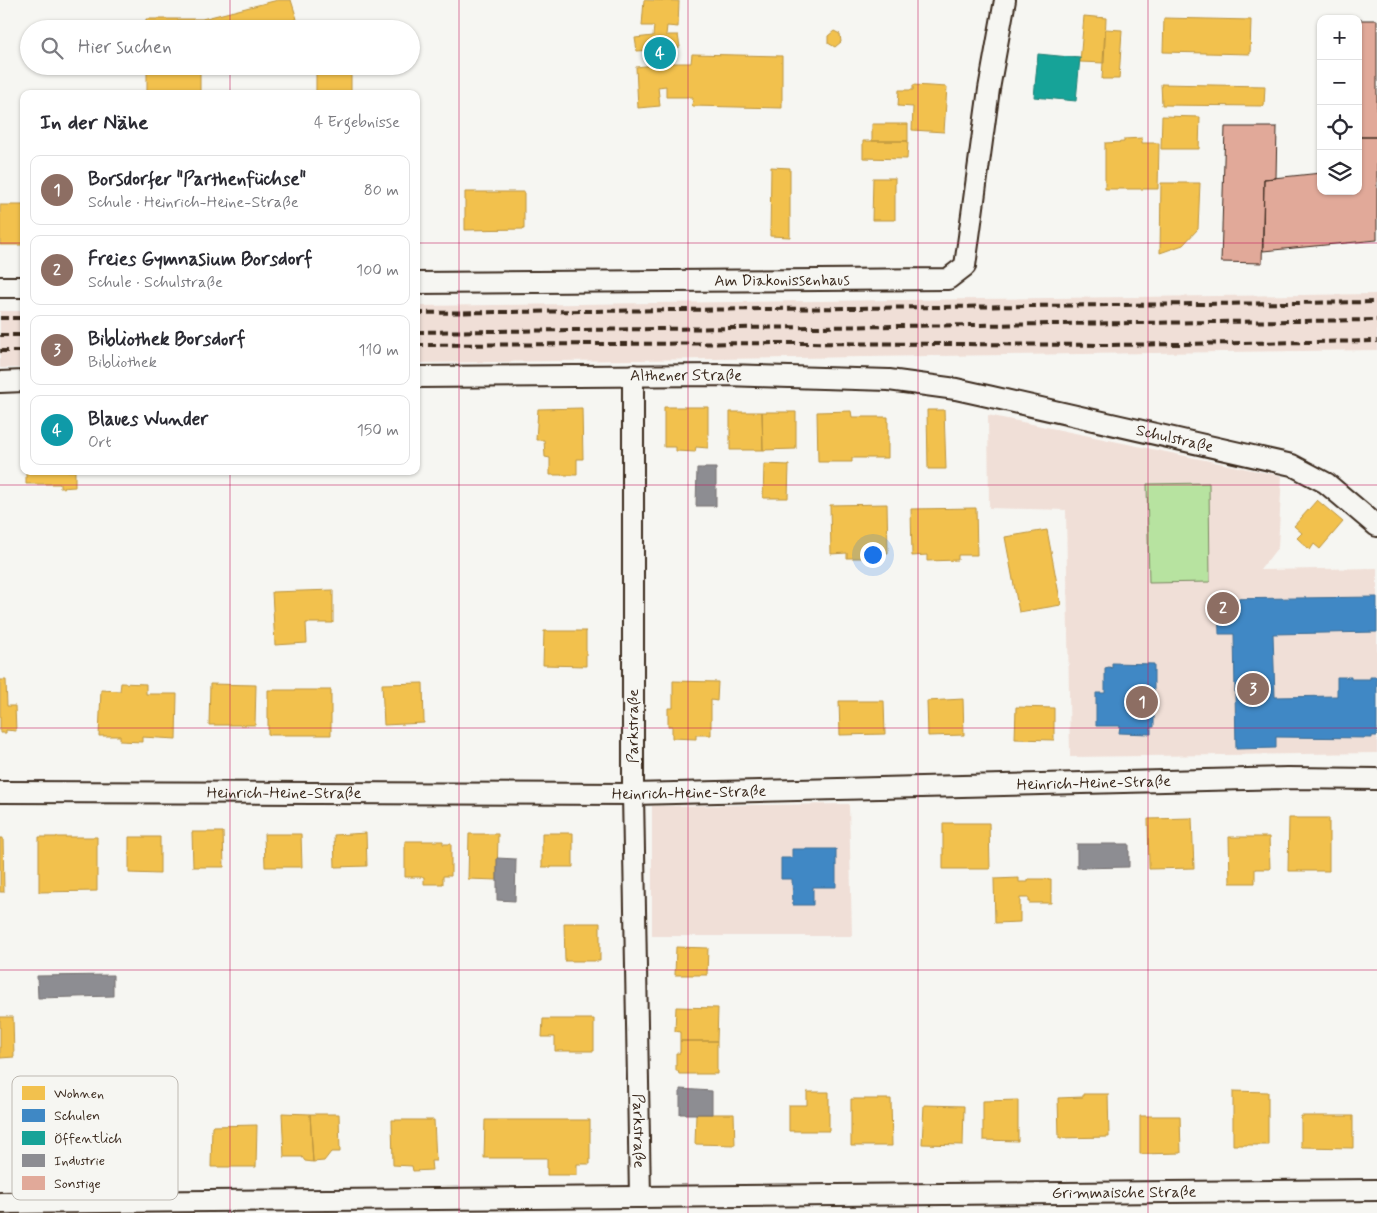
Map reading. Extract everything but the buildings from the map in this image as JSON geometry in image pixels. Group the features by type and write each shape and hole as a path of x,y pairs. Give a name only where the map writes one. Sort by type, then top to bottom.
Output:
{"street":[{"name":"Am Diakonissenhaus","path":"420,283 948,279 964,266 989,89 1004,0"},
{"path":"0,287 20,287"},
{"name":"Parkstraße","path":"633,375 633,794 640,1197"},
{"name":"Althener Straße","path":"420,378 725,375 890,380 956,389"},
{"path":"0,382 20,381"},
{"name":"Schulstraße","path":"956,389 1292,465 1326,483 1377,526"},
{"name":"Heinrich-Heine-Straße","path":"0,792 633,794 1280,778 1377,779"},
{"name":"Grimmaische Straße","path":"0,1203 1377,1190"}],"shaded area":[{"path":"1377,294 1377,350 420,363 420,306"},
{"path":"0,311 20,311 20,368 0,368"},
{"path":"988,415 1282,476 1278,547 1260,570 1377,568 1377,753 1070,757 1066,510 989,508"},
{"path":"849,804 852,936 652,936 652,806"}],"green space":[{"path":"1209,483 1210,582 1149,583 1147,484"}],"railway":[{"path":"420,313 1377,302"},
{"path":"0,318 20,318"},
{"path":"420,332 1377,320"},
{"path":"0,335 20,335"},
{"path":"420,345 793,343 1110,345 1377,341"},
{"path":"0,351 20,351"}],"place":[{"name":"Blaues Wunder","path":"660,53"},
{"name":"Freies Gymnasium Borsdorf","path":"1223,608"},
{"name":"Bibliothek Borsdorf","path":"1253,689"},
{"name":"Borsdorfer \"Parthenfüchse\"","path":"1142,702"}]}
